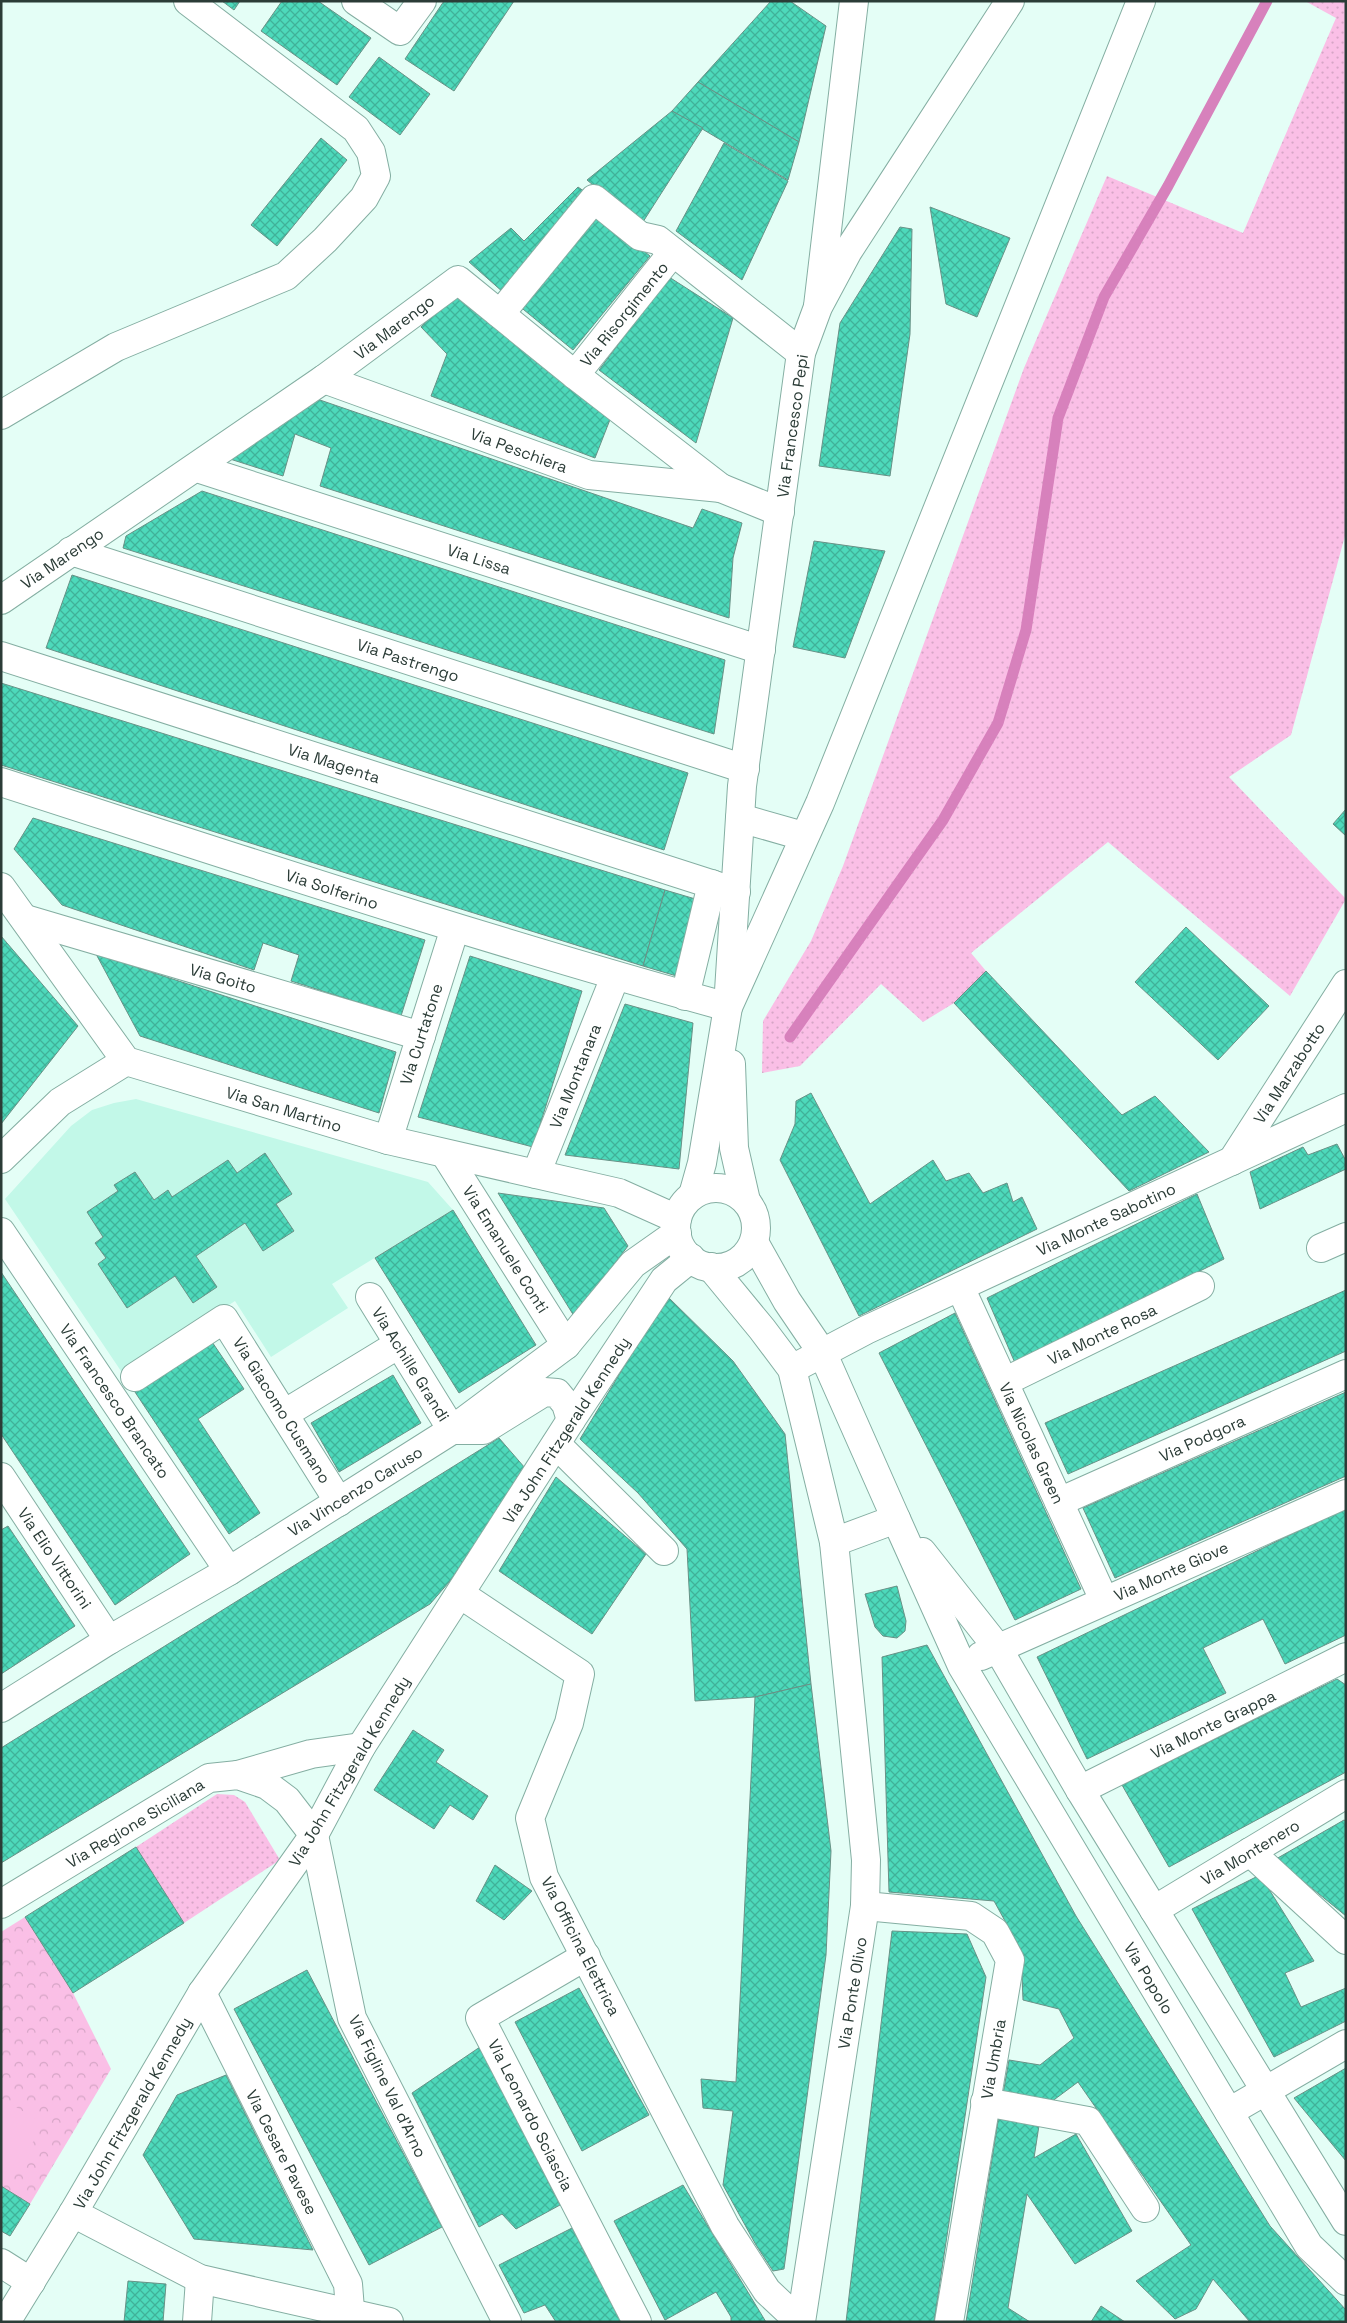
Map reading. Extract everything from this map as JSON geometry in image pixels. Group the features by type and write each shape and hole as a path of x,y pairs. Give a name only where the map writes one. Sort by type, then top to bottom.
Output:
{"street":[{"path":"1,415 116,347 286,276 325,240 364,198 376,176 371,152 356,129 188,1"},
{"path":"356,1 400,31 422,1"},
{"path":"818,307 854,1"},
{"name":"Via Francesco Pepi","path":"724,888 740,818 801,353 818,307 848,252 1010,1"},
{"path":"792,1369 762,1329 701,1263 684,1251 677,1226 680,1210 693,1194 702,1162 728,1008 820,803 1141,1"},
{"path":"500,314 594,200 640,236 666,246 801,353"},
{"name":"Via Risorgimento","path":"575,375 666,246"},
{"name":"Via Marengo","path":"1,600 197,468 324,379 458,280 575,375 722,488 780,512"},
{"name":"Via Peschiera","path":"324,379 589,474 722,488"},
{"name":"Via Lissa","path":"197,468 761,650"},
{"name":"Via Pastrengo","path":"72,551 744,778"},
{"name":"Via Magenta","path":"1,656 724,888"},
{"name":"Via Solferino","path":"1,782 455,928 615,977 728,1008"},
{"path":"740,818 804,836"},
{"path":"1,887 126,1060 60,1102 1,1159"},
{"path":"674,993 724,888"},
{"path":"701,1263 724,1267 737,1262 747,1253 754,1242 756,1220 746,1201 734,1148 724,888"},
{"name":"Via Goito","path":"25,919 421,1036"},
{"name":"Via Curtatone","path":"388,1140 455,928"},
{"name":"Via Montanara","path":"536,1174 615,977"},
{"name":"Via Marzabotto","path":"1232,1161 1346,984"},
{"name":"Via San Martino","path":"126,1060 388,1140 619,1193 649,1206 677,1226"},
{"name":"Via Monte Sabotino","path":"792,1369 866,1330 1346,1108"},
{"name":"Via Emanuele Conti","path":"445,1154 566,1345"},
{"path":"693,1194 715,1188 732,1191 746,1201"},
{"name":"Via Vincenzo Caruso","path":"1,1708 109,1640 229,1571 452,1430 566,1345 633,1264 677,1226"},
{"name":"Via Francesco Brancato","path":"1,1232 229,1571"},
{"path":"1321,1248 1346,1237"},
{"path":"754,1242 787,1302 822,1354 896,1519 997,1647 1080,1790 1264,2091 1346,2221"},
{"name":"Via John Fitzgerald Kennedy","path":"6,2322 73,2213 202,1993 314,1835 361,1747 571,1420 664,1280 701,1263"},
{"name":"Via Monte Rosa","path":"1004,1382 1200,1286"},
{"name":"Via Nicolas Green","path":"960,1287 1104,1600"},
{"name":"Via Achille Grandi","path":"370,1297 452,1430"},
{"name":"Via Giacomo Cusmano","path":"135,1377 224,1319 339,1502"},
{"path":"284,1414 399,1344"},
{"name":"Via Ponte Olivo","path":"792,1369 834,1542 866,1860 865,1906 801,2322"},
{"name":"Via Podgora","path":"1059,1502 1346,1374"},
{"path":"452,1430 483,1430 544,1392 557,1393 566,1404 571,1420"},
{"path":"556,1444 664,1551"},
{"name":"Via Elio Vittorini","path":"1,1476 109,1640"},
{"name":"Via Monte Giove","path":"962,1666 997,1647 1346,1494"},
{"path":"834,1542 896,1519"},
{"name":"Via Popolo","path":"896,1519 962,1666 1309,2246 1346,2281"},
{"name":"Via Officina Elettrica","path":"460,1594 580,1674 569,1723 530,1818 544,1877 725,2226 767,2291 801,2322"},
{"name":"Via Monte Grappa","path":"1080,1790 1343,1661"},
{"path":"238,1775 312,1754 361,1747"},
{"name":"Via Regione Siciliana","path":"1,1904 209,1778 238,1775 267,1785 287,1800 314,1835"},
{"name":"Via Montenero","path":"1154,1910 1250,1852 1344,1799"},
{"name":"Via Figline Val d'Arno","path":"314,1835 352,2018 506,2322"},
{"path":"1250,1852 1346,1940"},
{"name":"Via Umbria","path":"865,1906 971,1916 995,1932 1010,1960 949,2322"},
{"name":"Via Leonardo Sciascia","path":"586,1956 480,2018 637,2322"},
{"name":"Via Cesare Pavese","path":"202,1993 348,2284 351,2317"},
{"path":"1229,2112 1346,2044"},
{"path":"985,2102 1088,2121 1145,2208"},
{"path":"73,2213 200,2279 351,2317 389,2322"},
{"path":"1,2263 31,2282"},
{"path":"196,2322 200,2279"}],"shaded area":[{"path":"136,1099 428,1182 453,1210 332,1284 348,1308 271,1357 235,1301 123,1374 5,1199 71,1126 92,1110"}],"green space":[{"path":"1305,1 1346,1 1346,532 1291,735 1229,777 1346,899 1290,996 1108,842 971,953 986,971 954,1003 923,1022 881,984 800,1066 762,1073 763,1021 811,941 843,866 1024,368 1107,176 1243,233 1336,18"},
{"path":"217,1794 234,1795 245,1802 280,1860 184,1923 136,1847"},
{"path":"25,1917 73,1993 111,2069 30,2204 1,2186 1,1932"},
{"path":"1,2098 44,2124 10,2180 1,2174"}],"building":[{"path":"222,1 240,1 234,10"},
{"path":"282,1 318,1 371,38 337,85 261,31"},
{"path":"444,1 514,1 454,91 405,59"},
{"path":"771,1 790,1 826,26 799,142 698,82"},
{"path":"379,57 430,94 400,135 349,97"},
{"path":"698,82 799,142 788,180 672,111"},
{"path":"672,111 703,128 641,225 587,180"},
{"path":"321,138 347,160 277,246 251,225"},
{"path":"724,143 788,181 742,280 676,231"},
{"path":"578,187 588,194 504,293 469,262 511,228 524,241"},
{"path":"930,207 1010,238 977,317 946,304"},
{"path":"595,211 650,256 573,350 518,305"},
{"path":"900,227 912,229 910,334 890,476 819,466 840,323"},
{"path":"669,277 733,318 696,443 599,370"},
{"path":"455,294 611,417 595,458 431,396 447,354 421,327"},
{"path":"317,399 693,528 702,509 742,523 733,558 729,618 320,486 331,448 295,434 283,476 230,459"},
{"path":"202,491 725,660 714,734 123,548 126,536"},
{"path":"814,541 885,551 845,658 793,647"},
{"path":"72,575 688,773 664,850 46,648"},
{"path":"1,683 665,890 643,966 1,765"},
{"path":"1346,809 1346,836 1333,824"},
{"path":"33,818 425,940 401,1016 291,981 299,955 263,943 254,970 62,905 14,849"},
{"path":"665,890 719,906 690,980 643,966"},
{"path":"1186,927 1269,1006 1218,1060 1135,982"},
{"path":"1,936 78,1026 1,1124"},
{"path":"96,954 396,1052 379,1113 140,1036"},
{"path":"470,956 582,991 533,1147 418,1117"},
{"path":"986,971 1122,1115 1155,1096 1209,1152 1129,1191 954,1003"},
{"path":"625,1004 693,1023 679,1169 565,1155"},
{"path":"811,1093 870,1204 933,1160 946,1181 969,1173 983,1193 1007,1183 1013,1202 1022,1197 1037,1229 859,1316 780,1160 795,1124 796,1101"},
{"path":"1337,1144 1346,1161 1346,1169 1260,1209 1250,1172 1303,1147 1308,1155"},
{"path":"265,1153 292,1194 276,1204 294,1231 263,1251 245,1223 196,1256 217,1287 193,1303 175,1276 127,1308 98,1264 106,1258 95,1243 103,1237 87,1212 118,1191 114,1185 135,1172 154,1200 168,1190 172,1197 228,1160 237,1173"},
{"path":"498,1193 604,1208 628,1246 574,1316"},
{"path":"1197,1194 1224,1259 1015,1363 987,1298"},
{"path":"453,1210 536,1345 459,1393 375,1258"},
{"path":"1,1272 190,1554 115,1605 1,1434"},
{"path":"1346,1290 1346,1351 1068,1474 1045,1423"},
{"path":"667,1296 733,1361 785,1434 811,1684 755,1697 695,1701 687,1549 638,1493 580,1439"},
{"path":"955,1313 1081,1589 1015,1620 879,1353"},
{"path":"208,1336 244,1389 198,1419 260,1513 229,1534 131,1386"},
{"path":"393,1375 421,1423 339,1472 311,1423"},
{"path":"1346,1392 1346,1476 1115,1578 1083,1508"},
{"path":"499,1438 525,1468 450,1581 430,1604 1,1863 1,1748"},
{"path":"556,1477 646,1554 592,1634 499,1571"},
{"path":"1346,1508 1346,1635 1285,1664 1263,1619 1203,1648 1226,1693 1087,1759 1037,1657"},
{"path":"8,1526 75,1626 1,1674 1,1530"},
{"path":"897,1586 906,1621 905,1631 897,1638 883,1636 875,1627 865,1594"},
{"path":"927,1645 1076,1916 1270,2226 1346,2310 1346,2322 1250,2322 1213,2279 1196,2309 1175,2319 1136,2281 1191,2245 1078,2082 1051,2102 1003,2094 1009,2060 1040,2065 1074,2038 1059,2009 1023,2000 1021,1950 994,1901 889,1892 882,1657"},
{"path":"1337,1679 1346,1685 1346,1772 1169,1867 1122,1785"},
{"path":"811,1684 831,1851 826,1955 784,2269 773,2271 756,2245 723,2185 733,2111 703,2108 701,2079 736,2082 755,1697"},
{"path":"413,1730 444,1750 436,1762 488,1796 473,1820 450,1805 434,1829 374,1790"},
{"path":"1344,1820 1346,1821 1346,1916 1276,1859"},
{"path":"136,1847 184,1923 73,1993 25,1917"},
{"path":"495,1865 532,1891 504,1920 476,1901"},
{"path":"1260,1875 1314,1961 1285,1973 1301,2007 1346,1988 1346,2021 1274,2057 1192,1909"},
{"path":"892,1931 967,1934 986,1977 934,2322 846,2322"},
{"path":"307,1970 442,2227 369,2265 234,2009"},
{"path":"579,1988 649,2115 582,2151 515,2022"},
{"path":"480,2047 560,2205 516,2229 502,2214 479,2227 412,2093"},
{"path":"1346,2068 1346,2161 1294,2098"},
{"path":"226,2075 313,2250 194,2239 143,2155 177,2095"},
{"path":"999,2115 1040,2119 1034,2158 1076,2134 1132,2231 1075,2264 1027,2194 1008,2308 1030,2322 966,2322"},
{"path":"683,2185 766,2322 731,2322 731,2317 716,2292 665,2320 614,2221"},
{"path":"1,2186 30,2204 10,2236 1,2231"},
{"path":"572,2228 621,2322 556,2322 545,2305 524,2313 499,2265"},
{"path":"128,2281 166,2284 163,2322 124,2322"},
{"path":"1101,2306 1125,2322 1091,2322"}],"waterway":[{"path":"790,1037 943,820 998,723 1026,630 1058,418 1104,297 1168,186 1267,1"}]}
